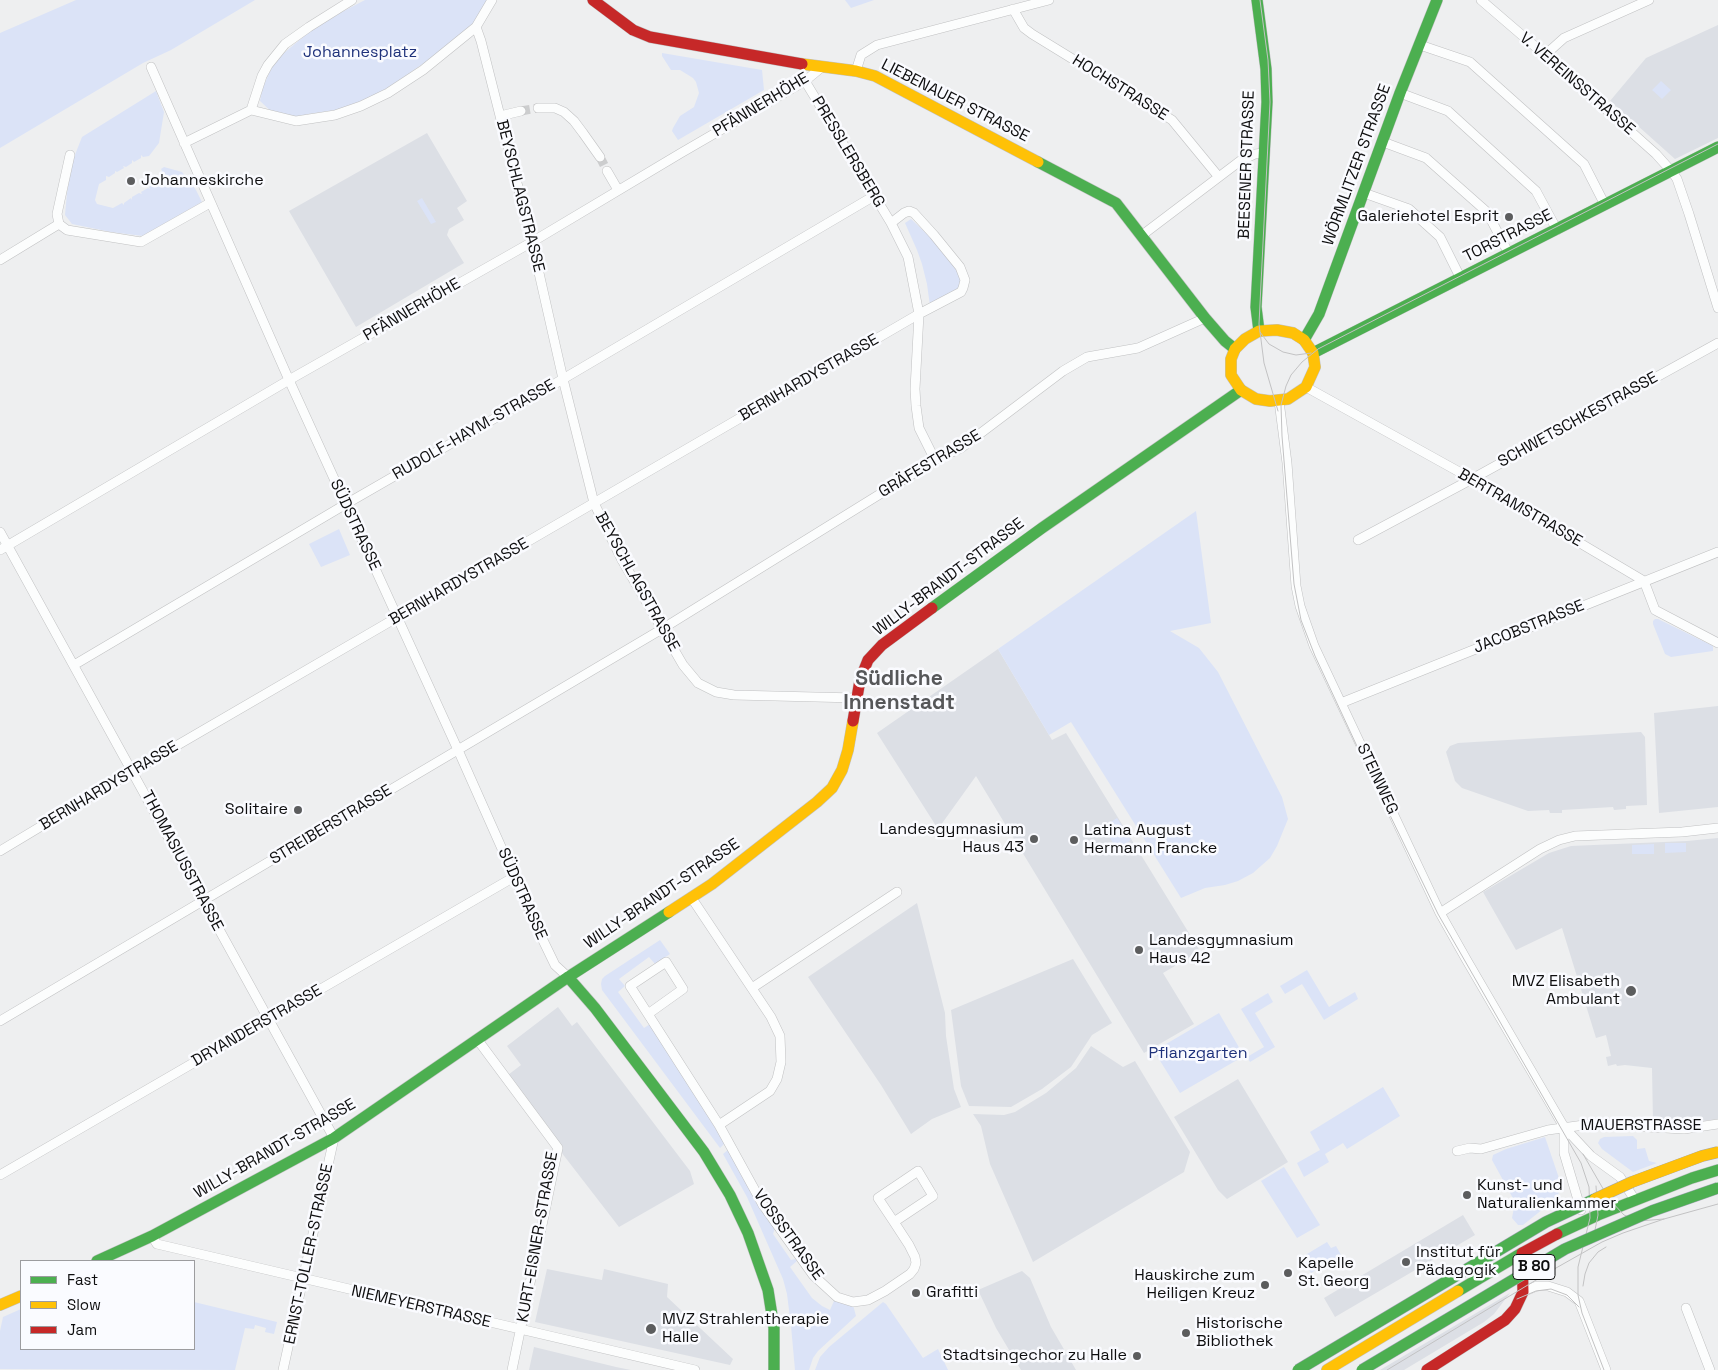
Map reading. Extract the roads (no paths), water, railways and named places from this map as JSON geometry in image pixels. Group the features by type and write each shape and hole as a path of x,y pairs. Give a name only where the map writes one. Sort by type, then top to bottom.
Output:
{"street":[{"path":"251,110 262,76 268,65 285,44 352,0"},
{"path":"184,143 251,110 296,121 335,115 361,106 388,93 423,70 476,28 492,0"},
{"name":"LIEBENAUER STRASSE","path":"593,0 633,30 650,37 822,67 856,71 875,76 1116,204 1205,318 1225,341 1235,349"},
{"path":"856,71 861,55 877,45 1049,0"},
{"name":"BEESENER STRASSE","path":"1257,0 1266,69 1267,102 1256,307 1259,331"},
{"name":"WÖRMLITZER STRASSE","path":"1304,340 1319,314 1400,93 1420,45 1435,0"},
{"name":"V. VEREINSSTRASSE","path":"1481,0 1656,154 1671,171 1676,179 1689,214 1718,308"},
{"path":"1545,55 1564,38 1649,0"},
{"name":"HOCHSTRASSE","path":"1013,9 1024,28 1028,31 1172,120 1218,176"},
{"name":"BEYSCHLAGSTRASSE","path":"476,28 480,36 532,242 563,379 594,503 622,560 688,673 698,683 716,692 734,695 856,698"},
{"path":"1420,45 1470,62 1584,164 1605,205"},
{"name":"SÜDSTRASSE","path":"151,67 289,380 551,958 568,977"},
{"name":"PFÄNNERHÖHE","path":"4,548 289,380 532,242 806,81 822,67"},
{"name":"PRESSLERSBERG","path":"806,81 891,223 908,257 919,314 915,389 916,406 919,428 935,460"},
{"path":"1400,93 1448,111 1536,191 1557,230"},
{"path":"538,108 554,108 564,112 578,127 600,157"},
{"path":"500,116 521,111"},
{"path":"1383,142 1426,158 1487,212 1509,254"},
{"name":"TORSTRASSE","path":"1313,353 1718,148"},
{"path":"1141,236 1218,176 1249,156 1264,153"},
{"path":"70,155 57,214 59,224 67,230 141,242 210,203"},
{"path":"607,171 618,190"},
{"path":"1364,193 1409,208 1440,237 1461,279"},
{"name":"RUDOLF-HAYM-STRASSE","path":"74,665 874,196"},
{"name":"PRESSLERSBERG","path":"891,223 904,213 909,211 914,213 950,254 964,275 964,284 961,292 919,314"},
{"path":"0,260 59,224"},
{"name":"BERNHARDYSTRASSE","path":"0,851 133,771 919,314"},
{"name":"GRÄFESTRASSE","path":"662,629 935,460 961,448 1064,371 1086,357 1138,348 1205,318"},
{"path":"1277,330 1285,331 1304,340 1313,353 1314,367 1306,387 1293,396 1270,402 1240,390 1231,375 1231,360 1235,349 1245,339 1259,331 1277,330"},
{"name":"SCHWETSCHKESTRASSE","path":"1358,540 1718,343"},
{"name":"BERTRAMSTRASSE","path":"1306,387 1472,479 1644,581"},
{"name":"WILLY-BRANDT-STRASSE","path":"99,1260 152,1236 334,1138 568,977 712,884 818,802 832,788 842,770 848,750 860,680 868,660 882,645 1042,528 1240,390"},
{"name":"STEINWEG","path":"1278,401 1287,463 1295,575 1300,606 1314,646 1440,913 1564,1127 1592,1156 1620,1177 1635,1200"},
{"name":"THOMASIUSSTRASSE","path":"0,532 4,548 74,665 334,1138"},
{"name":"JACOBSTRASSE","path":"1341,702 1718,552"},
{"path":"1644,581 1655,610 1718,643"},
{"name":"STREIBERSTRASSE","path":"0,1021 662,629"},
{"path":"1440,913 1540,849 1559,840 1575,836 1682,832 1718,828"},
{"name":"DRYANDERSTRASSE","path":"0,1175 514,877"},
{"path":"752,988 897,892"},
{"path":"691,897 774,1021 780,1036 781,1062 770,1091 719,1125"},
{"name":"VOSSSTRASSE","path":"648,1014 683,989 666,962 630,986 719,1125 763,1205 813,1275 837,1297 853,1302 868,1300 910,1274 914,1269 915,1257 909,1245 878,1198 918,1171 934,1196 894,1222"},
{"path":"568,977 595,1008 704,1152 733,1200 748,1233 768,1290 774,1328 774,1370"},
{"name":"KURT-EISNER-STRASSE","path":"477,1039 558,1148 512,1370"},
{"name":"MAUERSTRASSE","path":"1457,1152 1470,1148 1481,1149 1548,1130 1591,1124 1684,1129 1718,1124"},
{"path":"1564,1127 1564,1153 1584,1221"},
{"name":"ERNST-TOLLER-STRASSE","path":"283,1370 334,1138"},
{"name":"B 80","path":"1298,1370 1546,1222 1632,1182 1718,1152"},
{"path":"1327,1370 1522,1253 1584,1221 1655,1192 1718,1170"},
{"name":"B 80","path":"1362,1370 1565,1249 1652,1211 1718,1188"},
{"name":"NIEMEYERSTRASSE","path":"152,1236 157,1244 695,1370"},
{"path":"1427,1370 1505,1320 1515,1309 1523,1292 1522,1253"},
{"path":"1523,1292 1537,1286 1548,1286 1567,1292 1579,1301 1606,1370"},
{"path":"0,1305 20,1296"},
{"path":"1686,1308 1710,1370"}],"tunnel":[{"path":"521,111 538,108"},
{"path":"600,157 607,171"}],"tram line":[{"path":"1260,0 1268,60 1270,102 1259,324 1264,363 1278,411"},
{"path":"1604,1370 1582,1313 1578,1295 1578,1267 1590,1218 1589,1187 1581,1163 1438,914 1369,772 1315,656 1301,620 1294,584 1281,405 1291,375 1302,362 1318,349 1718,144"},
{"path":"1260,332 1269,344 1283,352 1296,355 1311,353"},
{"path":"1583,1154 1609,1199 1624,1215 1639,1221 1664,1219"},
{"path":"1594,1235 1598,1215 1596,1186"},
{"path":"1387,1370 1602,1242 1664,1219 1718,1204"},
{"path":"1583,1286 1589,1263 1598,1252 1606,1247"},
{"path":"1517,1299 1536,1291 1551,1289 1567,1295 1579,1307"}],"place":[{"name":"Johanneskirche","path":"131,181"},
{"name":"Galeriehotel Esprit","path":"1509,217"},
{"name":"Solitaire","path":"298,810"},
{"name":"Landesgymnasium Haus 43","path":"1034,839"},
{"name":"Latina August Hermann Francke","path":"1074,840"},
{"name":"Landesgymnasium Haus 42","path":"1139,950"},
{"name":"MVZ Elisabeth Ambulant","path":"1631,991"},
{"name":"Kunst- und Naturalienkammer","path":"1467,1195"},
{"name":"Institut für Pädagogik","path":"1406,1262"},
{"name":"Kapelle St. Georg","path":"1288,1273"},
{"name":"Hauskirche zum Heiligen Kreuz","path":"1265,1285"},
{"name":"Grafitti","path":"916,1293"},
{"name":"MVZ Strahlentherapie Halle","path":"651,1329"},
{"name":"Historische Bibliothek","path":"1186,1333"},
{"name":"Stadtsingechor zu Halle","path":"1137,1356"}],"district":[{"name":"Südliche Innenstadt","path":"899,691"}],"park label":[{"name":"Johannesplatz","path":"360,53"},
{"name":"Pflanzgarten","path":"1198,1054"}]}
